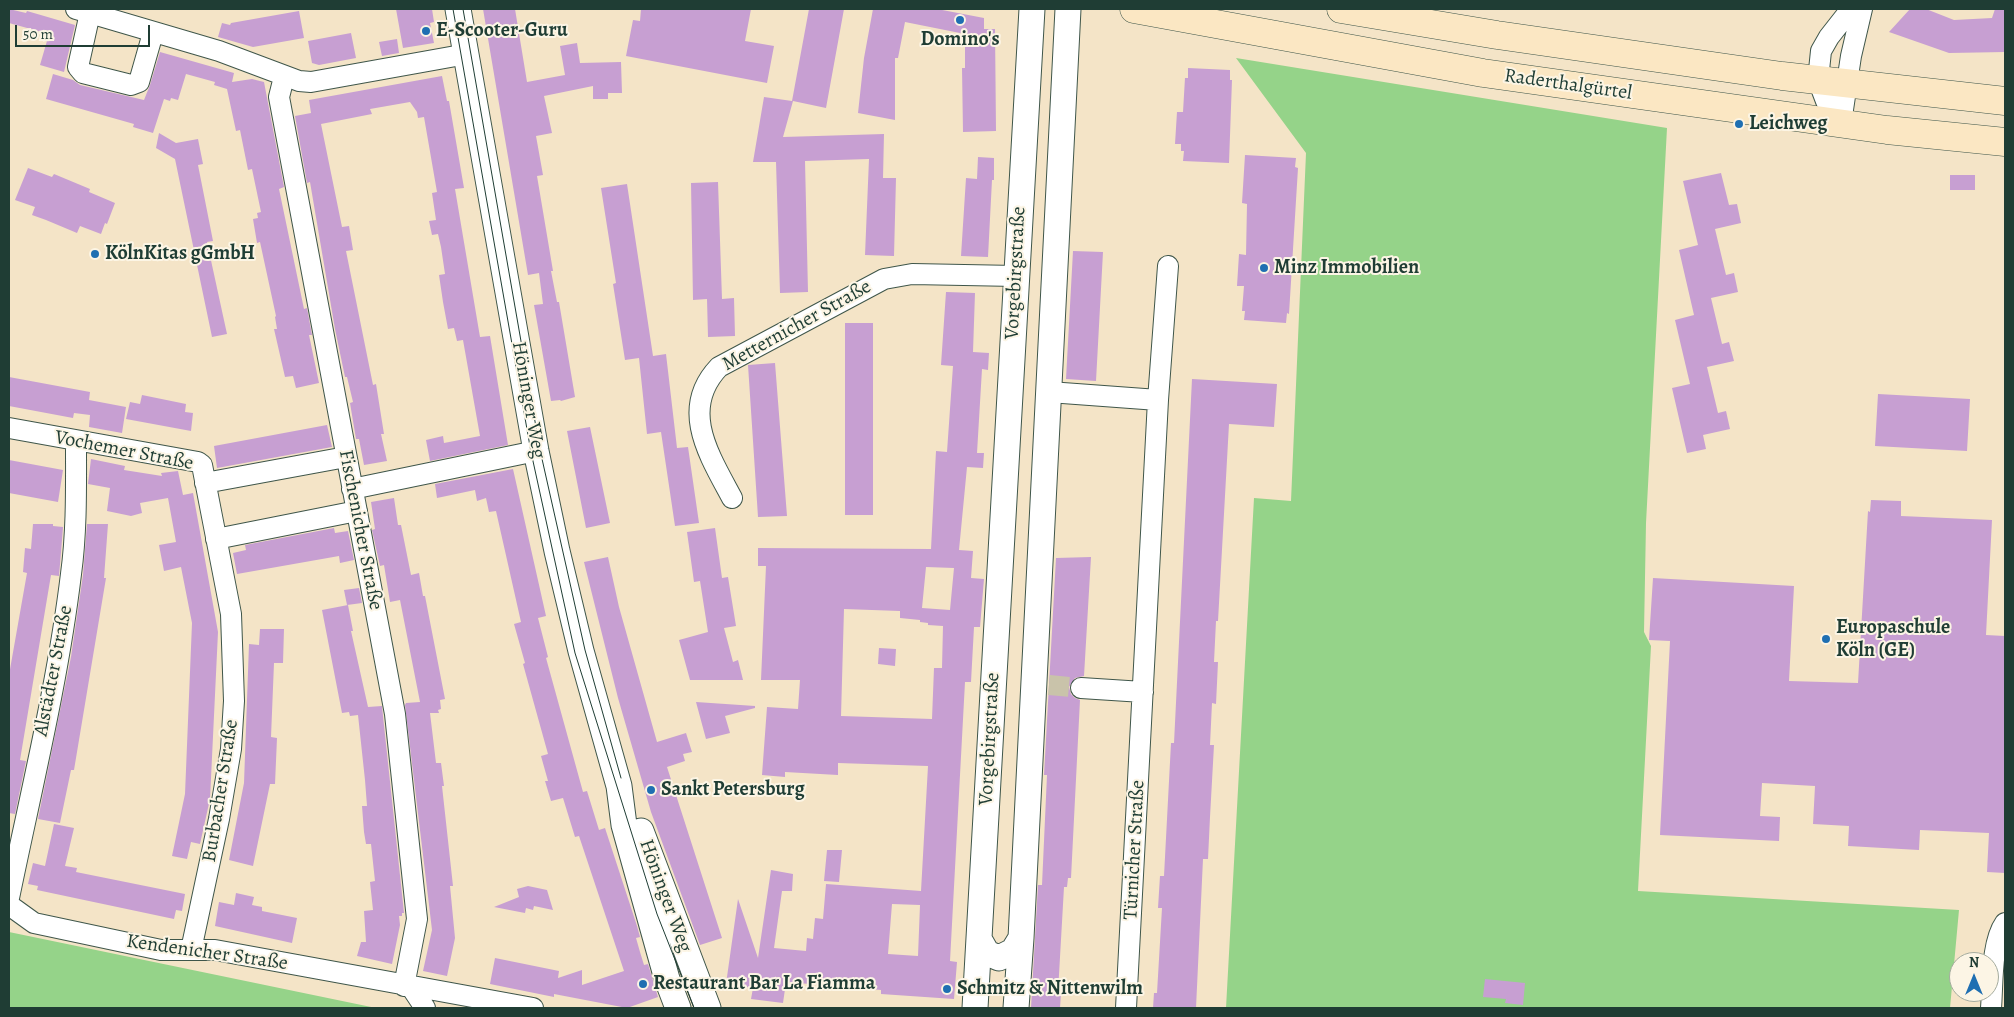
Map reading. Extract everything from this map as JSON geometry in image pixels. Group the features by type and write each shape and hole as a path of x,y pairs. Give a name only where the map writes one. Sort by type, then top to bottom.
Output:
{"main road":[{"name":"Raderthalgürtel","path":"1134,9 1475,72 1887,130 2005,142"},
{"name":"Raderthalgürtel","path":"1342,9 1497,35 1818,80 2005,100"},
{"path":"1475,72 1492,54 1497,35"}],"street":[{"name":"Höninger Weg","path":"458,9 536,450 579,642 619,786 624,825 666,979 678,1008"},
{"name":"Vorgebirgstraße","path":"975,1008 1032,9"},
{"name":"Vorgebirgstraße","path":"1016,1008 1041,685 1042,538 1068,9"},
{"path":"1841,123 1826,102 1818,80 1821,52 1829,37 1851,9"},
{"path":"1841,123 1862,9"},
{"path":"153,33 139,82 131,85 83,73 78,67 83,11 125,16 153,33 219,51 299,81 311,82 467,54"},
{"name":"Fischenicher Straße","path":"286,77 279,97 395,714 417,919 408,986"},
{"name":"Türnicher Straße","path":"1126,1008 1158,400 1168,266"},
{"name":"Metternicher Straße","path":"732,498 709,456 700,426 700,397 710,376 719,366 884,279 912,274 1016,276"},
{"path":"1049,392 1158,400"},
{"name":"Vochemer Straße","path":"9,428 198,462 202,465 206,483 346,458"},
{"name":"Alstädter Straße","path":"9,898 53,681 72,572 76,441"},
{"path":"352,489 536,450"},
{"name":"Burbacher Straße","path":"191,950 219,819 232,739 234,701 231,614 206,483"},
{"path":"216,539 357,511"},
{"path":"1001,538 1042,538"},
{"path":"1081,688 1143,692"},
{"name":"Höninger Weg","path":"619,786 638,824 708,1008"},
{"name":"Kendenicher Straße","path":"9,905 34,923 162,950 215,950 532,1008"},
{"path":"1991,1008 1996,946 2001,929 2005,924"},
{"path":"979,939 987,953 999,958 1013,951 1021,938"},
{"path":"408,986 425,1008"}],"green space":[{"path":"1236,58 1667,128 1646,523 1644,632 1651,646 1638,891 1959,910 1955,952 1949,952 1950,1008 1226,1008 1254,498 1291,501 1306,153"},
{"path":"9,932 376,1008 9,1008"}],"building":[{"path":"9,9 26,13 27,11 75,25 64,72 40,65 49,34 9,23"},
{"path":"396,9 432,9 434,22 430,23 434,43 403,48"},
{"path":"483,9 515,9 527,82 565,75 560,46 577,43 580,63 621,62 622,93 608,93 608,99 593,99 593,86 544,96 552,133 536,136 543,175 537,176 553,271 551,271 557,302 559,302 575,397 561,401 551,401 534,305 543,304 539,273 528,275"},
{"path":"641,9 751,9 745,41 774,46 767,83 626,56 633,20 640,21"},
{"path":"809,9 844,9 826,108 793,101 783,137 884,134 883,178 896,178 894,256 865,255 869,159 805,161 808,292 780,293 776,162 753,162 764,97 792,101"},
{"path":"873,9 937,9 984,18 984,29 995,29 996,131 963,132 962,68 965,68 965,34 905,22 898,58 895,58 895,120 858,113 864,58"},
{"path":"1910,9 1926,9 1954,20 1992,18 1995,9 2005,9 2005,52 1949,53 1889,32"},
{"path":"299,11 304,38 253,47 218,37 222,23 230,25 231,23"},
{"path":"351,33 356,58 319,65 312,63 308,41"},
{"path":"397,39 399,53 382,56 379,42"},
{"path":"160,52 234,73 232,82 252,79 264,82 284,187 279,189 304,309 307,308 312,335 309,335 319,383 296,388 293,376 285,377 274,329 277,329 276,316 260,242 257,243 253,219 258,218 257,213 261,212 252,169 248,170 240,130 236,131 227,89 214,85 215,82 186,74 178,100 171,98 170,101 164,99 153,133 133,127 134,124 46,99 53,74 73,80 80,85 144,100"},
{"path":"1188,68 1230,70 1230,80 1232,80 1229,163 1183,161 1184,151 1181,151 1181,144 1175,144 1177,112 1183,112 1185,78 1188,78"},
{"path":"442,76 447,101 449,101 464,188 455,189 480,337 490,336 508,445 430,461 426,440 443,436 444,443 480,436 463,340 457,341 454,328 448,329 443,302 439,275 445,274 441,247 438,234 432,235 429,221 436,220 432,193 437,192 424,117 418,118 417,112 410,102 370,109 372,114 321,124 342,227 349,226 353,250 346,251 373,385 376,384 384,434 381,434 387,461 364,465 359,439 356,439 350,403 353,402 347,377 345,377 335,329 310,182 307,183 295,116 311,113 309,100"},
{"path":"159,133 176,143 198,139 203,164 198,165 213,241 207,242 227,334 212,337 175,159 156,148"},
{"path":"1245,155 1296,158 1295,167 1298,168 1289,314 1287,313 1286,323 1244,320 1245,311 1242,311 1244,286 1237,286 1239,254 1246,255 1247,204 1242,203"},
{"path":"978,157 994,158 988,257 961,256 966,178 977,179"},
{"path":"28,168 52,177 54,174 90,189 89,192 115,203 101,234 80,226 77,233 32,215 35,207 15,200"},
{"path":"1721,173 1729,205 1737,204 1741,223 1715,229 1726,275 1734,273 1738,292 1711,298 1722,344 1729,342 1734,361 1707,367 1718,413 1726,411 1730,429 1703,435 1706,449 1687,453 1672,388 1690,384 1675,320 1694,315 1679,250 1698,245 1683,181"},
{"path":"1950,175 1975,175 1975,190 1950,190"},
{"path":"718,182 722,299 734,298 735,336 708,337 707,299 693,300 691,183"},
{"path":"627,184 653,356 666,354 677,448 688,447 699,523 675,526 661,432 647,434 639,358 625,360 613,284 616,283 601,188"},
{"path":"1073,251 1103,252 1096,381 1066,379"},
{"path":"946,292 975,293 973,352 989,353 988,370 982,369 977,453 984,453 983,468 967,467 959,550 973,551 971,578 984,579 980,627 974,627 971,682 965,682 950,961 957,962 954,999 881,994 881,990 786,982 783,1003 751,999 753,988 726,984 738,899 758,958 771,870 793,874 792,891 782,891 774,948 806,951 807,938 813,939 815,918 823,919 826,884 921,891 928,766 838,763 838,775 785,772 785,777 762,775 767,707 798,709 800,680 761,680 766,566 758,566 758,548 931,549 936,451 947,452 953,366 941,365","holes":["926,567 954,568 950,610 922,608","844,609 900,611 900,618 920,620 920,622 928,623 928,625 943,626 942,668 934,668 932,719 841,716","892,904 920,905 918,956 888,954"]},
{"path":"845,323 873,323 873,515 845,515"},
{"path":"775,363 787,516 758,517 748,365"},
{"path":"9,377 90,392 89,400 126,407 122,433 89,427 90,415 74,413 73,418 9,406"},
{"path":"1192,379 1277,384 1274,427 1229,424 1214,662 1218,662 1216,704 1212,703 1210,745 1214,745 1208,859 1203,859 1196,1008 1153,1008 1154,993 1157,993 1162,908 1158,908 1160,876 1164,876 1171,743 1174,743"},
{"path":"1878,394 1970,399 1967,451 1875,446"},
{"path":"142,395 186,404 185,412 193,413 191,431 126,419 130,402 140,404"},
{"path":"327,425 332,447 217,468 214,446"},
{"path":"590,427 610,523 586,528 567,431"},
{"path":"91,459 125,466 124,470 162,476 161,473 178,471 183,495 193,493 218,632 210,799 200,844 191,842 187,859 172,856 185,794 192,623 181,567 164,571 159,545 176,542 168,498 140,503 142,513 131,516 107,511 110,488 88,484"},
{"path":"9,460 63,470 58,502 9,493"},
{"path":"513,469 546,616 538,618 548,657 546,658 583,792 587,791 599,830 605,828 637,926 640,937 636,938 644,965 648,964 658,997 627,1008 554,994 554,997 490,984 495,958 559,971 558,978 582,970 582,985 624,971 579,836 575,837 563,798 551,801 545,781 548,781 541,756 548,754 514,624 521,622 496,511 489,512 486,498 477,501 475,490 437,498 435,484"},
{"path":"394,498 398,525 401,525 411,575 419,573 423,596 425,596 445,699 440,700 441,709 438,710 439,713 430,713 436,763 441,763 453,886 450,886 455,938 447,976 423,971 432,930 405,705 406,703 420,702 400,600 390,602 384,565 380,566 372,530 375,529 371,502"},
{"path":"1871,500 1901,501 1901,516 1992,520 1986,635 2005,636 2005,873 1987,872 1989,833 1920,830 1919,850 1848,846 1849,826 1813,824 1815,786 1762,783 1760,816 1780,817 1779,841 1660,835 1670,641 1649,640 1653,578 1794,586 1789,681 1858,683 1868,511 1870,512"},
{"path":"33,524 53,524 53,526 63,527 59,576 51,575 20,760 26,761 15,814 9,813 9,675 27,573 23,572 25,548 31,549"},
{"path":"87,524 108,524 104,578 106,578 74,770 71,770 60,823 38,819 71,657 83,575"},
{"path":"334,528 335,533 348,531 354,560 340,563 339,556 237,574 233,553 246,550 245,545"},
{"path":"715,528 722,578 728,577 736,626 724,628 733,662 738,660 743,680 690,680 679,640 708,632 700,581 694,582 687,532"},
{"path":"608,557 619,607 657,742 686,733 692,752 683,754 685,761 667,767 722,938 700,945 651,812 618,698 584,562"},
{"path":"1091,557 1084,676 1075,678 1069,687 1071,694 1080,700 1071,878 1068,878 1067,887 1064,887 1058,992 1061,993 1060,1008 1031,1008 1038,885 1042,885 1047,775 1044,775 1056,558"},
{"path":"359,588 362,603 347,605 344,590"},
{"path":"348,605 353,631 351,631 368,707 382,706 404,913 402,913 402,916 399,916 400,925 392,964 357,956 361,942 366,942 364,911 373,910 370,882 375,881 371,844 366,844 364,832 362,806 367,806 365,780 358,715 350,716 349,712 342,713 322,610"},
{"path":"260,629 284,629 283,663 274,663 271,737 277,738 275,784 270,784 253,866 229,860 244,783 249,644 259,645"},
{"path":"879,648 896,649 895,666 878,664"},
{"path":"696,702 755,706 755,708 725,716 730,733 706,739"},
{"path":"54,824 74,828 65,866 77,868 76,872 185,894 182,911 176,910 174,919 37,890 38,886 28,884 33,863 45,866"},
{"path":"827,850 842,850 839,882 824,881"},
{"path":"528,886 547,890 553,910 534,906 533,910 526,908 525,913 494,907 519,897 517,889"},
{"path":"236,893 254,897 252,905 262,907 262,911 297,918 292,943 215,926 219,902 234,905"},
{"path":"1485,979 1525,983 1523,1005 1505,1003 1506,999 1483,997"}],"tunnel":[{"path":"1049,685 1081,688"}],"tram line":[{"path":"453,9 531,452 575,653 657,914 694,1008"},
{"path":"463,9 540,450 585,650 621,778"}],"place":[{"name":"Domino's","path":"960,20"},
{"name":"E-Scooter-Guru","path":"426,31"},
{"name":"Leichweg","path":"1739,124"},
{"name":"KölnKitas gGmbH","path":"95,254"},
{"name":"Minz Immobilien","path":"1264,268"},
{"name":"Europaschule Köln (GE)","path":"1826,639"},
{"name":"Sankt Petersburg","path":"651,790"},
{"name":"Restaurant Bar La Fiamma","path":"643,984"},
{"name":"Schmitz & Nittenwilm","path":"947,989"}]}
